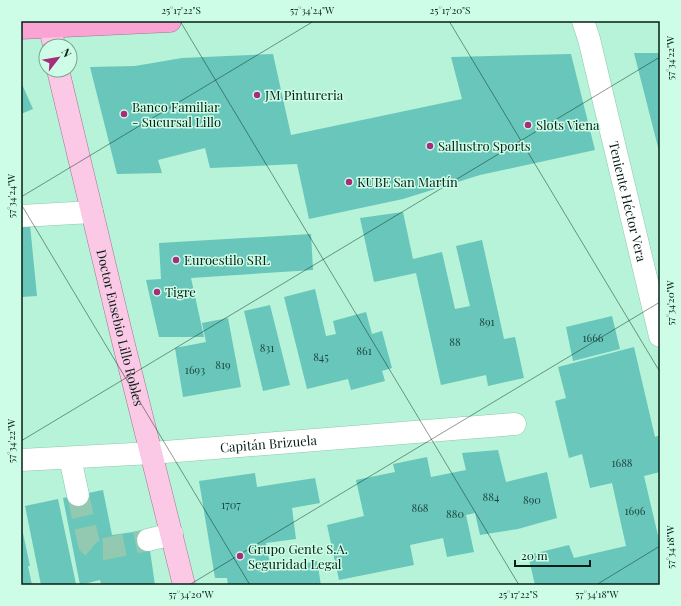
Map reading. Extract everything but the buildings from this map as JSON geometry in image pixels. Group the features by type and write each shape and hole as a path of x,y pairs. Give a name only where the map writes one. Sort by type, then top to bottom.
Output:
{"highway":[{"path":"21,28 51,31 170,21"}],"main road":[{"name":"Doctor Eusebio Lillo Robles","path":"60,78 184,585"}],"street":[{"name":"Teniente Héctor Vera","path":"584,21 660,336"},
{"path":"21,216 92,212"},
{"name":"Capitán Brizuela","path":"21,460 152,453 515,424"},
{"path":"70,458 78,495"},
{"path":"148,540 172,534"}],"tunnel":[{"path":"78,495 89,544 95,549 104,549 148,540"}],"place":[{"name":"JM Pintureria","path":"257,95"},
{"name":"Banco Familiar - Sucursal Lillo","path":"124,114"},
{"name":"Slots Viena","path":"528,125"},
{"name":"Sallustro Sports","path":"430,146"},
{"name":"KUBE San Martín","path":"349,182"},
{"name":"Euroestilo SRL","path":"176,260"},
{"name":"Tigre","path":"157,292"},
{"name":"Grupo Gente S.A. Seguridad Legal","path":"240,556"}]}
